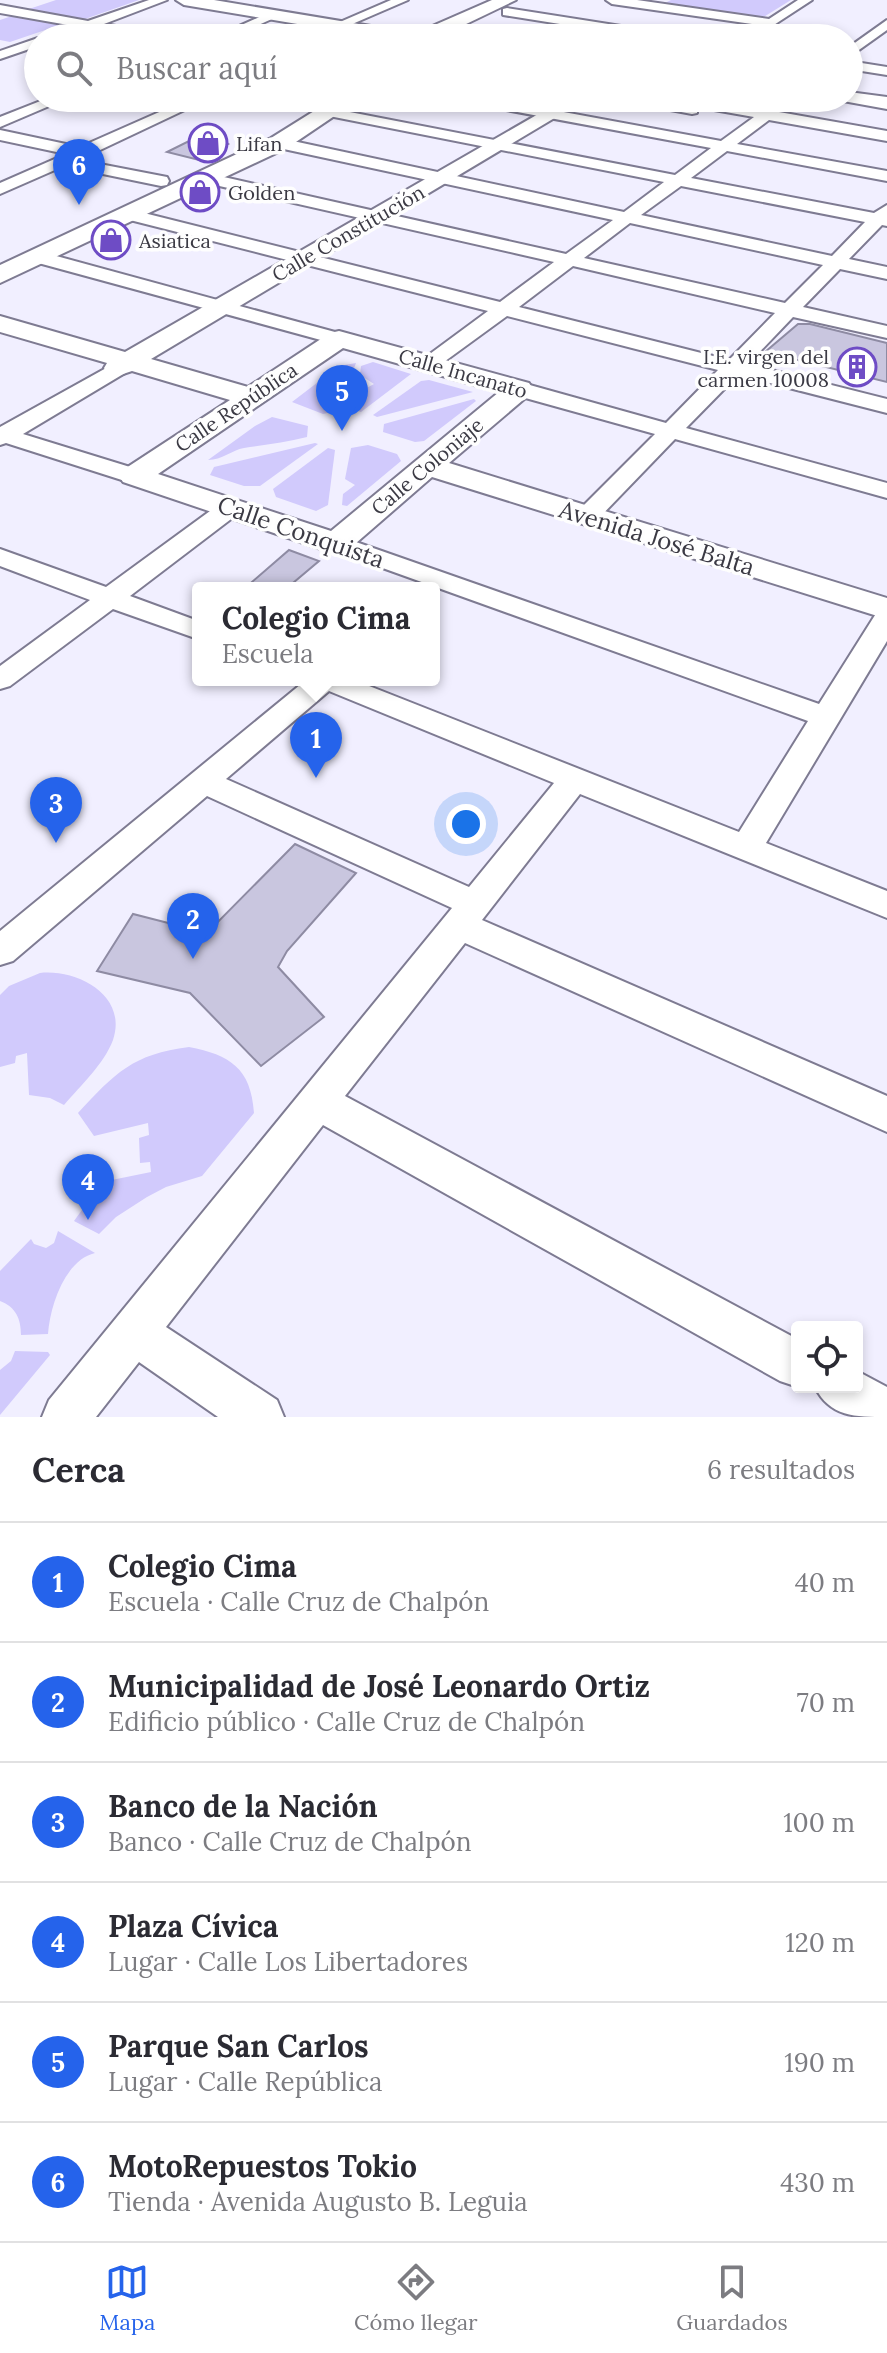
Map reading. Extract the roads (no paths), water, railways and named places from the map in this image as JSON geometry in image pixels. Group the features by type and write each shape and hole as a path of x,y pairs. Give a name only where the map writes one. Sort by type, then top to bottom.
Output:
{"main road":[{"path":"184,0 333,24"},
{"path":"459,24 507,6 534,0"},
{"path":"476,24 507,6"},
{"path":"0,254 257,135 295,112"},
{"path":"0,275 279,143 303,112"},
{"path":"161,181 196,182"}],"street":[{"path":"3,11 42,0"},
{"path":"92,24 161,0"},
{"path":"612,0 657,3 772,23 806,0"},
{"path":"366,2 396,3"},
{"path":"333,24 396,3"},
{"path":"507,6 587,24"},
{"path":"3,11 83,24"},
{"path":"252,24 277,14"},
{"path":"863,42 887,24"},
{"path":"869,38 887,40"},
{"path":"3,52 24,46"},
{"path":"3,52 24,55"},
{"path":"863,67 887,71"},
{"path":"863,99 887,103"},
{"path":"0,122 25,112"},
{"path":"0,189 171,112"},
{"path":"350,112 499,145 884,217"},
{"path":"541,112 887,176"},
{"name":"Calle Constitución","path":"124,365 555,112"},
{"path":"722,112 887,136"},
{"path":"735,112 762,118"},
{"path":"430,363 770,112"},
{"path":"0,135 80,152"},
{"path":"279,143 887,273"},
{"path":"61,161 161,181"},
{"path":"13,165 39,171"},
{"path":"196,182 378,215 887,332"},
{"path":"128,214 887,406"},
{"path":"593,510 835,262 884,217"},
{"name":"Calle Incanato","path":"38,257 887,491"},
{"path":"0,324 244,402"},
{"path":"0,335 124,365"},
{"name":"Calle República","path":"134,476 339,339"},
{"path":"1,435 124,365"},
{"name":"Calle Coloniaje","path":"336,543 519,389"},
{"name":"Calle Conquista","path":"1,435 336,543 826,717"},
{"name":"Avenida José Balta","path":"434,461 593,510 887,609"},
{"path":"0,680 230,508"},
{"name":"Avenida José Balta","path":"593,510 887,591"},
{"path":"0,557 192,629"},
{"path":"746,848 887,618"},
{"path":"0,951 319,686"},
{"path":"341,686 887,905"},
{"path":"66,1417 575,779"},
{"path":"203,781 466,914 887,1115"},
{"path":"317,1101 791,1361"},
{"path":"134,1332 260,1417"},
{"path":"850,1393 887,1413"}],"place":[{"name":"Lifan","path":"208,143"},
{"name":"Golden","path":"200,192"},
{"name":"MotoRepuestos Tokio","path":"79,205"},
{"name":"Asiatica","path":"111,240"},
{"name":"I.E. virgen del carmen 10008","path":"857,367"},
{"name":"Parque San Carlos","path":"342,431"},
{"name":"Colegio Cima","path":"316,778"},
{"name":"Banco de la Nación","path":"56,843"},
{"name":"Municipalidad de José Leonardo Ortiz","path":"193,959"},
{"name":"Plaza Cívica","path":"88,1220"}]}
